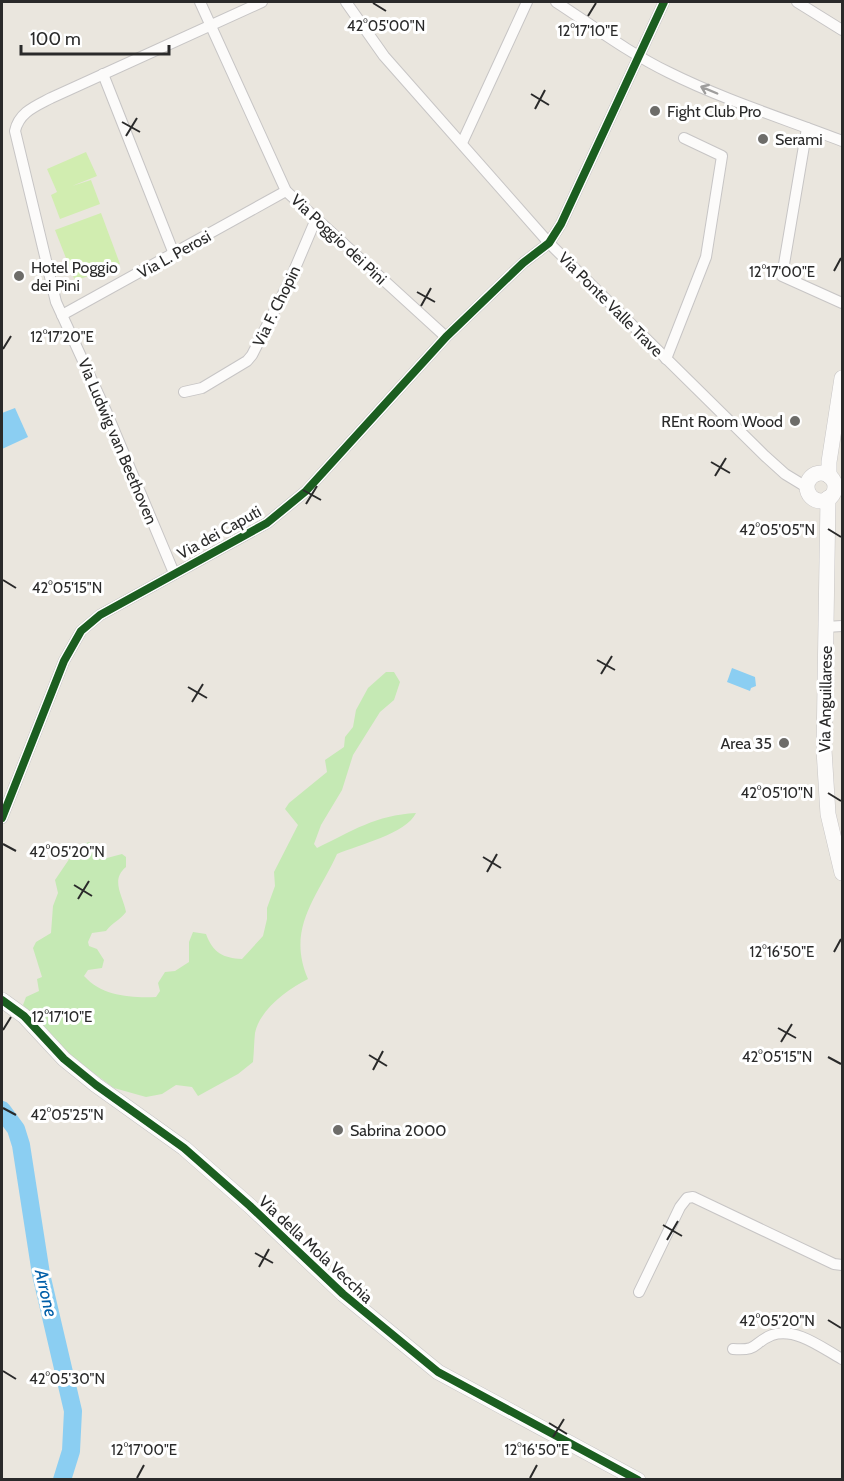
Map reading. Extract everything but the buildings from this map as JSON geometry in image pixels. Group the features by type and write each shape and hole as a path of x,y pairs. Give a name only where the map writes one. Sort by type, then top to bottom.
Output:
{"street":[{"name":"Via Poggio dei Pini","path":"200,2 286,191 446,337"},
{"name":"Via Ludwig van Beethoven","path":"174,573 111,422 56,302 16,143 16,128 20,118 32,108 262,2"},
{"name":"Via Ponte Valle Trave","path":"346,2 384,56 549,243 785,474 824,483"},
{"path":"462,143 527,2"},
{"path":"556,2 668,72 733,100 843,141"},
{"path":"549,243 561,224 664,2"},
{"path":"796,2 843,30"},
{"path":"104,74 174,254"},
{"path":"807,128 782,276 843,303"},
{"path":"666,359 706,257 722,156 684,138"},
{"name":"Via L. Perosi","path":"62,315 286,191"},
{"name":"Via F. Chopin","path":"184,392 202,388 247,362 290,280 316,219"},
{"name":"Via dei Caputi","path":"2,818 64,661 81,631 100,615 267,523 306,491 446,337 523,263 549,243"},
{"name":"Via Anguillarese","path":"843,378 841,403 824,483 828,523 824,750 826,792 828,814 843,873"},
{"path":"826,627 843,626"},
{"name":"Via della Mola Vecchia","path":"2,1000 24,1017 64,1059 184,1148 250,1206 343,1294 438,1372 638,1479"},
{"path":"639,1292 680,1207 687,1198 693,1197 834,1264 843,1265"},
{"path":"733,1349 749,1350 772,1335 794,1333 843,1359"}],"green space":[{"path":"86,152 97,176 72,186 91,180 100,204 60,219 51,195 57,192 47,169"},
{"path":"101,213 120,264 75,281 55,230"},
{"path":"386,672 394,672 400,682 394,700 380,712 353,755 342,790 321,825 314,844 317,848 376,820 416,813 411,820 392,833 337,854 313,899 302,929 300,944 302,961 308,979 284,994 263,1016 255,1033 253,1062 238,1074 198,1096 192,1087 176,1085 162,1094 146,1097 114,1088 58,1044 23,1005 26,997 39,991 37,979 42,977 33,948 36,942 51,933 53,906 58,893 55,880 78,846 89,842 107,858 122,854 126,857 126,867 121,872 118,883 126,912 106,931 92,933 88,942 89,946 97,949 104,960 102,968 88,970 84,976 91,983 108,992 136,997 156,997 160,991 158,983 165,972 175,971 189,962 189,942 193,932 206,934 215,950 224,956 242,959 263,936 267,908 275,886 274,872 298,825 285,809 289,803 327,772 325,760 344,747 345,737 353,727 356,710 368,688"}],"water":[{"path":"15,408 28,437 2,449 2,413"},
{"path":"732,668 755,677 756,686 750,691 727,682"}],"waterway":[{"name":"Arrone","path":"2,1110 16,1129 21,1145 41,1274 73,1411 71,1451 62,1480"}],"cycle path":[{"path":"2,818 64,661 81,631 100,615 267,523 306,491 446,337 523,263 549,243 561,224 664,2"},
{"path":"2,1000 24,1016 64,1059 96,1085 184,1148 250,1206 343,1294 438,1372 638,1480"}],"place":[{"name":"Fight Club Pro","path":"655,111"},
{"name":"Serami","path":"763,139"},
{"name":"Hotel Poggio dei Pini","path":"19,276"},
{"name":"REnt Room Wood","path":"795,421"},
{"name":"Area 35","path":"784,743"},
{"name":"Sabrina 2000","path":"338,1130"}]}
